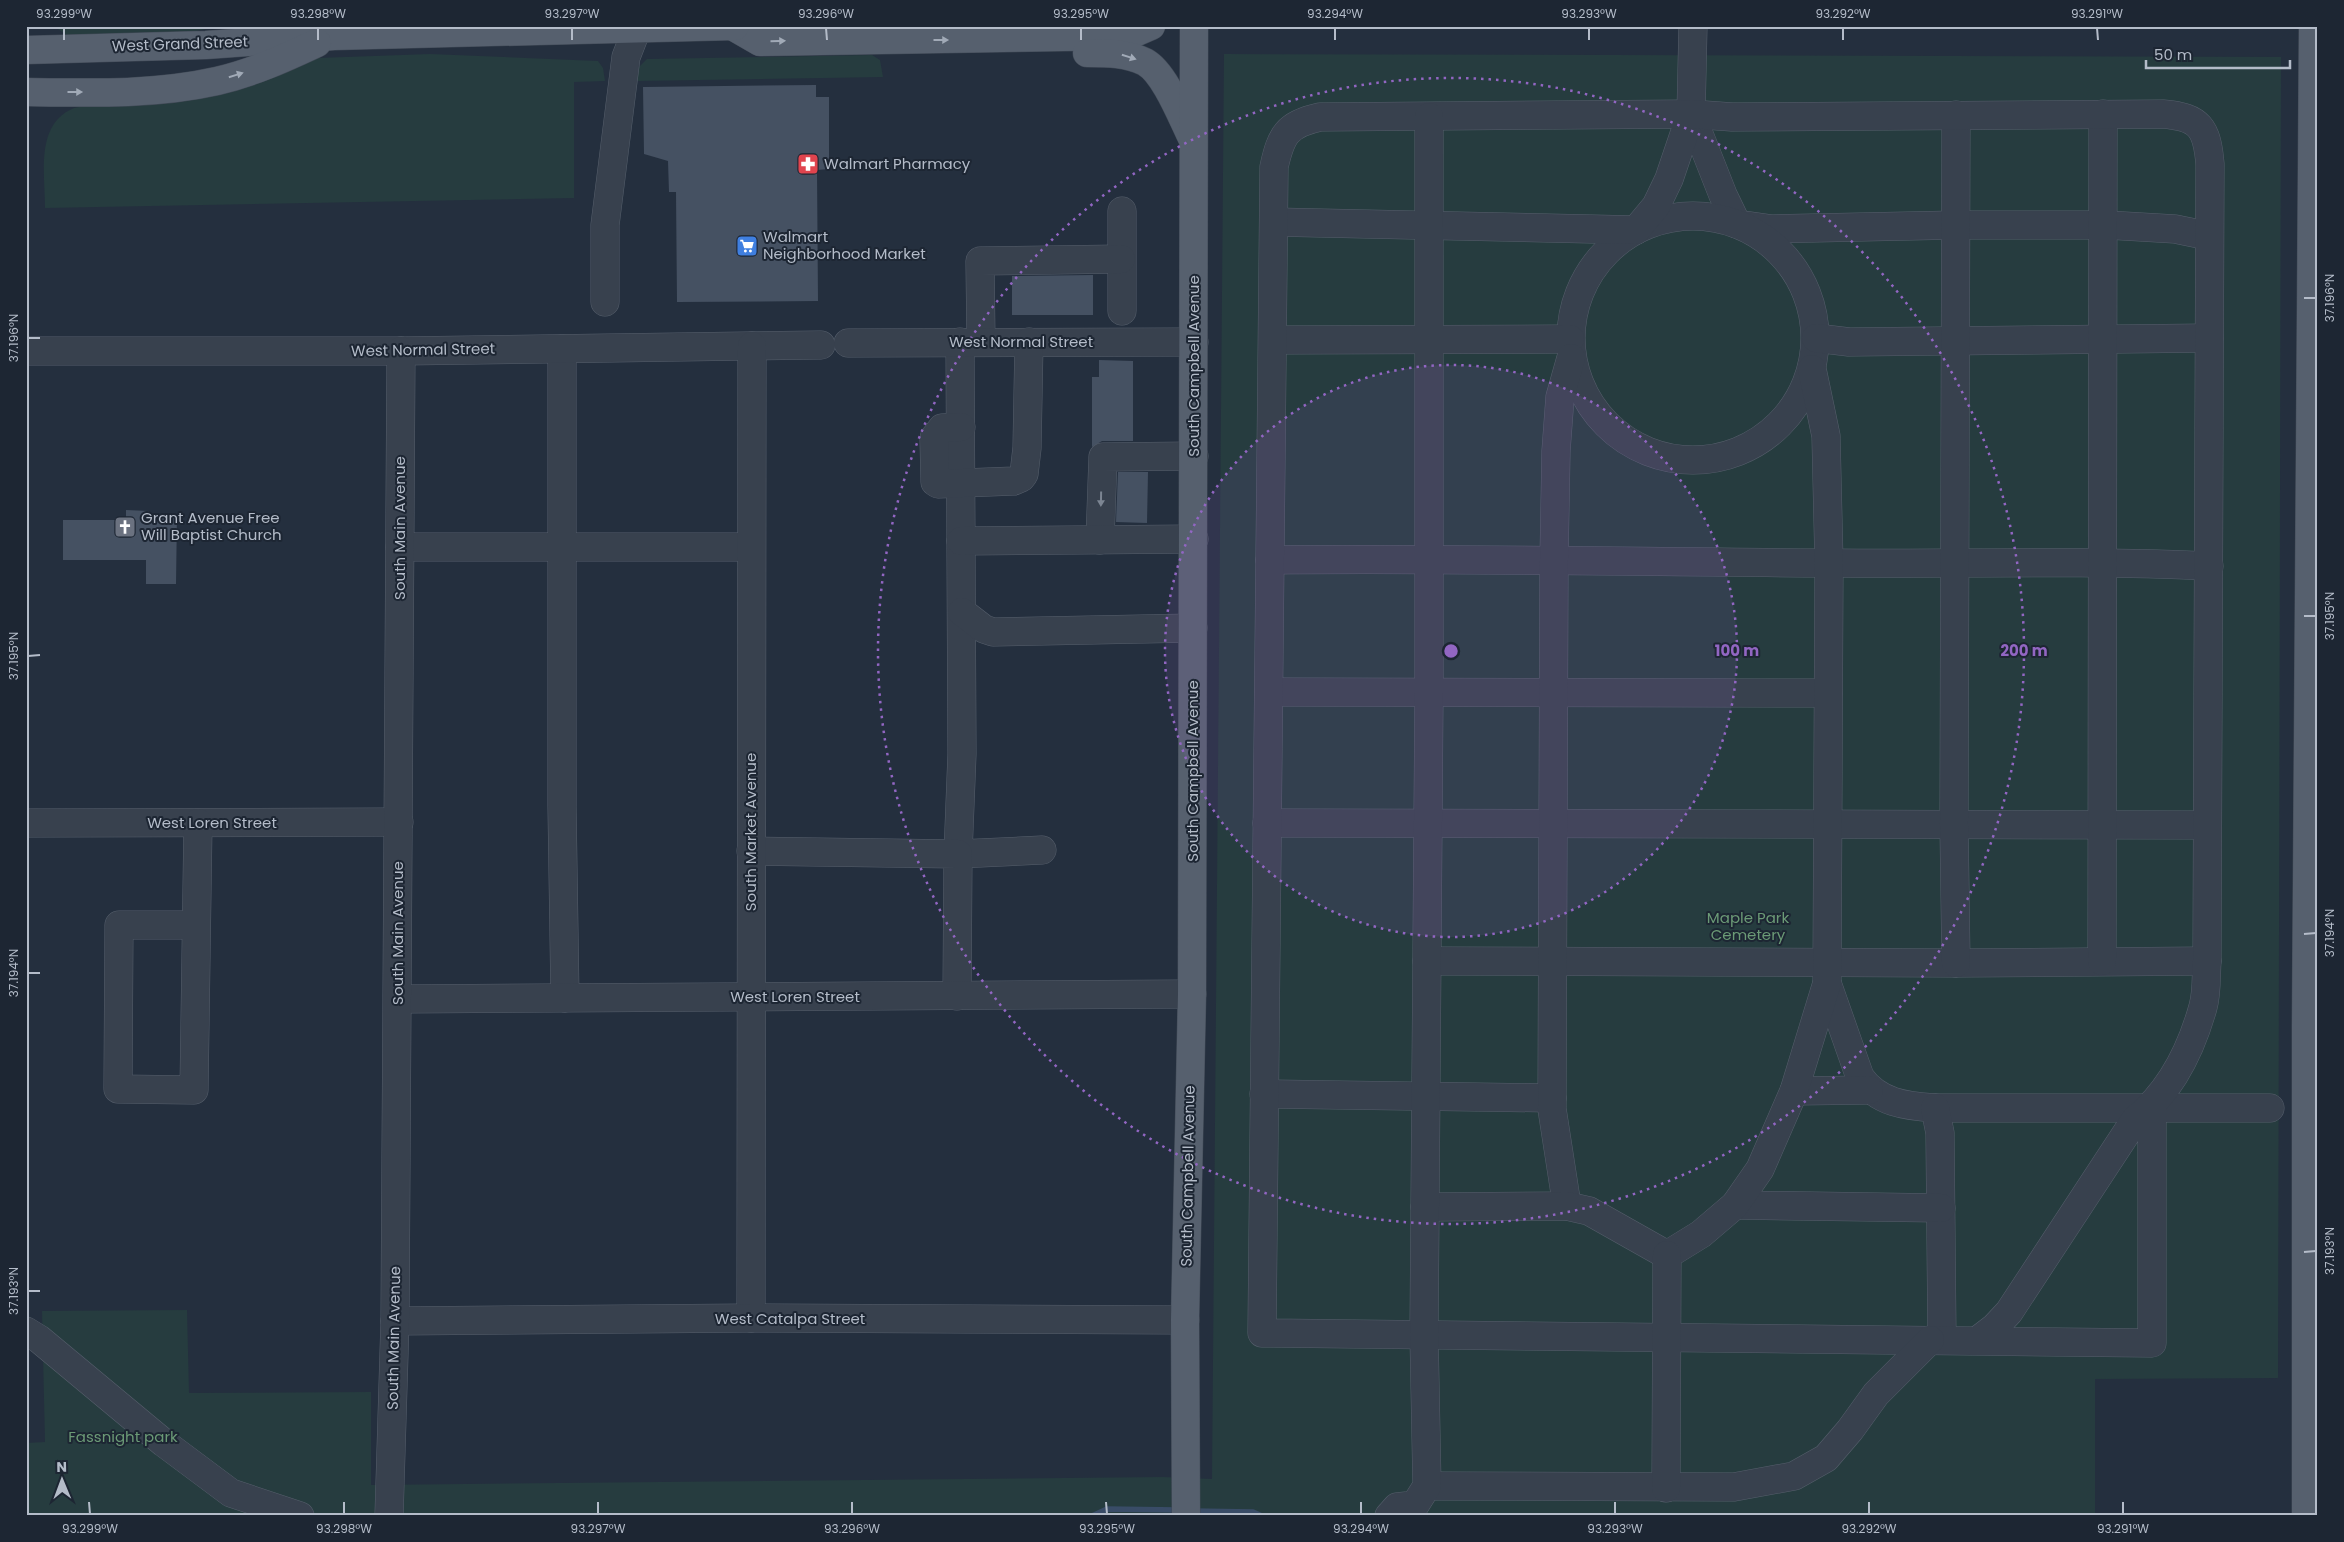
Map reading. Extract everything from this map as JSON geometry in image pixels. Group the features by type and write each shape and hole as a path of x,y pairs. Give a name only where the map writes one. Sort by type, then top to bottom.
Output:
{"main road":[{"name":"West Grand Street","path":"26,50 206,45 334,36 638,27 734,26 760,42 1014,39 1128,36 1151,26"},
{"name":"South Campbell Avenue","path":"1186,1516 1185,1320 1192,994 1194,628 1194,26"},
{"path":"2306,1516 2312,1202 2313,26"},
{"name":"West Grand Street","path":"26,92 134,93 216,81 274,63 334,36"},
{"path":"1014,39 1038,52 1117,53 1146,63 1166,85 1195,144"}],"street":[{"path":"1636,230 1656,206 1666,186 1692,114 1693,26"},
{"path":"605,302 605,224 626,57 638,27"},
{"path":"1571,349 1576,376 1591,408 1615,433 1645,451 1679,460 1714,459 1748,448 1776,428 1799,401 1812,369 1816,338 1809,300 1802,282 1786,257 1764,238 1737,224 1723,196 1692,114"},
{"path":"1978,1340 1995,1328 2009,1312 2135,1120 2152,1106 2183,1061 2204,1005 2207,960 2208,825 2209,236 2208,144 2204,132 2198,124 2178,115 2102,114 1732,117 1692,114 1320,117 1294,125 1281,140 1274,167 1262,1333 2152,1343 2152,1106"},
{"path":"2102,114 2102,961"},
{"path":"1956,116 1954,825 1956,963"},
{"path":"1388,1516 1397,1507 1416,1505 1427,1486 1424,1335 1429,693 1429,117"},
{"path":"1122,211 1122,312"},
{"path":"1567,1206 1557,1150 1552,1098 1553,693 1556,451 1560,397 1571,349 1574,306 1587,275 1608,249 1636,230 1660,220 1679,217 1699,216 1772,229 1956,225 2102,225 2175,229 2209,236"},
{"path":"1274,222 1636,230"},
{"path":"957,996 958,854 962,754 961,427 980,261 1121,259"},
{"path":"1816,338 1849,342 2209,338"},
{"path":"1273,340 1429,340 1571,349"},
{"path":"961,484 1014,481 1024,474 1027,448 1029,342"},
{"name":"West Normal Street","path":"848,343 1194,342"},
{"name":"West Normal Street","path":"26,351 400,351 821,345"},
{"name":"South Market Avenue","path":"751,1318 752,346"},
{"path":"562,349 562,806 565,998"},
{"name":"South Main Avenue","path":"389,1516 395,1321 400,351"},
{"path":"1667,1255 1701,1234 1735,1204 1760,1169 1794,1091 1827,972 1829,563 1826,436 1812,369"},
{"path":"1100,540 1102,457 1194,456"},
{"path":"961,541 1194,539"},
{"path":"400,548 562,546 752,547"},
{"path":"1270,560 1429,558 1829,563 2102,562 2208,566"},
{"path":"962,612 984,629 993,632 1194,628"},
{"path":"1269,692 1828,693"},
{"name":"West Loren Street","path":"26,823 399,822"},
{"path":"196,925 120,926 118,1089 194,1090 198,823"},
{"path":"1267,823 2208,825"},
{"path":"752,851 958,854 1042,850"},
{"path":"1427,961 1552,960 1827,972 1956,963 2207,960"},
{"path":"1827,972 1860,1078 1869,1090"},
{"name":"West Loren Street","path":"398,999 1192,994"},
{"path":"1794,1091 1869,1090 1892,1101 1935,1108 2152,1106 2270,1108"},
{"path":"1264,1094 1552,1098"},
{"path":"1427,1486 1734,1487 1794,1476 1826,1458 1876,1394 1936,1340 1941,1208 1940,1133 1935,1108"},
{"path":"1735,1204 1941,1208"},
{"path":"1425,1207 1567,1206 1588,1211 1667,1255"},
{"path":"1666,1488 1667,1255"},
{"name":"West Catalpa Street","path":"395,1321 751,1318 1185,1320"},
{"path":"26,1332 39,1339 164,1443 231,1493 300,1516"}],"green space":[{"path":"54,26 221,26 160,38 69,37"},
{"path":"430,54 598,61 603,68 605,81 574,82 574,198 45,208 44,165 48,137 53,125 62,115 74,108 283,67 318,58"},
{"name":"Maple Park Cemetery","path":"1224,54 2281,57 2278,1378 2095,1379 2095,1515 26,1516 26,1443 45,1442 42,1311 187,1310 189,1393 371,1392 371,1485 1163,1477 1212,1479"},
{"path":"872,55 880,60 883,77 635,81 635,71 647,59"}],"building":[{"name":"Walmart Neighborhood Market","path":"816,85 816,97 829,97 829,169 817,170 818,301 677,302 676,192 669,192 668,161 644,154 643,87"},
{"path":"1093,275 1093,315 1012,315 1012,276"},
{"path":"1099,360 1133,361 1133,441 1102,441 1092,447 1092,377 1099,377"},
{"path":"1118,472 1148,472 1147,523 1116,522"},
{"name":"Grant Avenue Free Will Baptist Church","path":"126,510 149,511 148,514 177,514 176,584 146,584 146,560 63,560 63,520 126,520"}],"waterway":[{"path":"1092,1516 1107,1509 1178,1510"},
{"path":"1193,1511 1253,1512 1262,1516"}],"place":[{"name":"Walmart Pharmacy","path":"808,164"},
{"name":"Walmart Neighborhood Market","path":"747,246"},
{"name":"Grant Avenue Free Will Baptist Church","path":"125,527"}],"park label":[{"name":"Fassnight park","path":"123,1437"}]}
